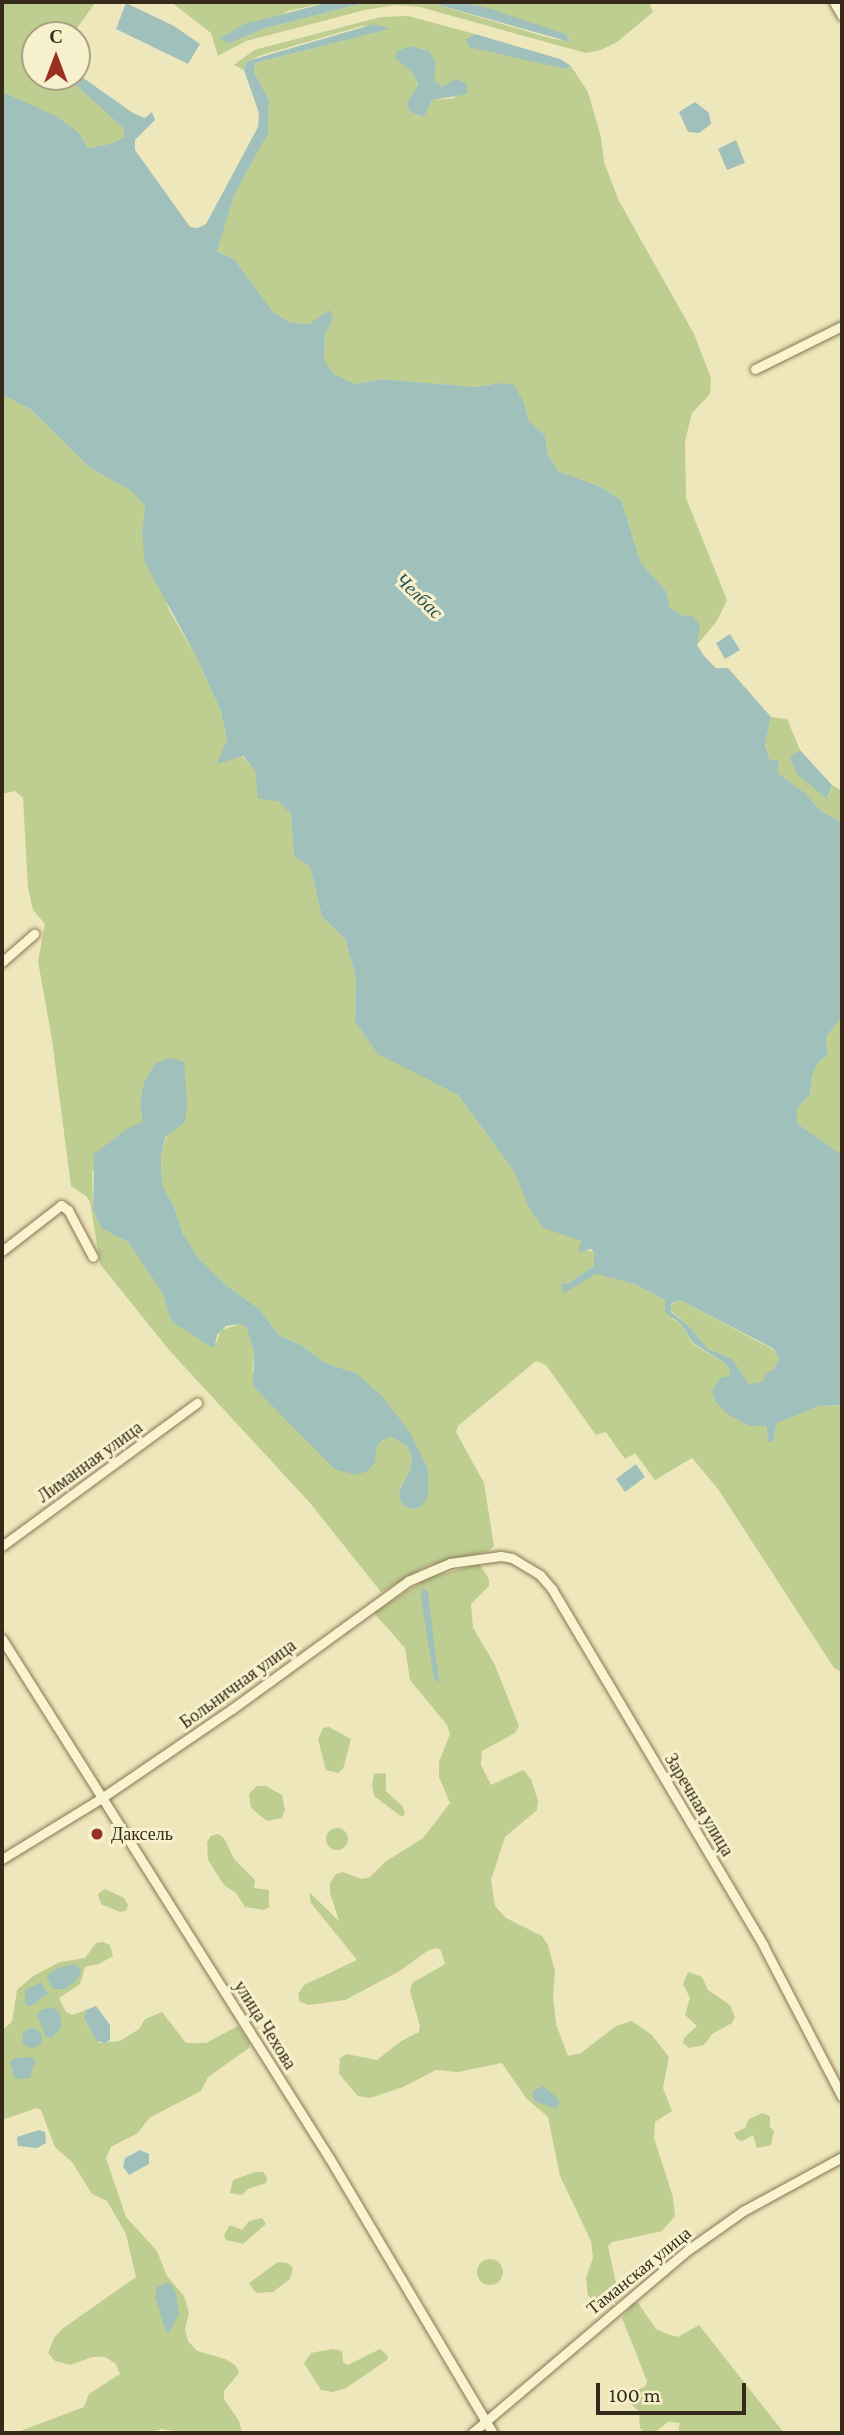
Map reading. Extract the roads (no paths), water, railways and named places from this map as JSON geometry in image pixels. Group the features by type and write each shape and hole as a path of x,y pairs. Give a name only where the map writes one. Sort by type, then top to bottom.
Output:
{"street":[{"path":"834,2 842,16"},
{"path":"755,369 842,326"},
{"path":"2,962 34,934"},
{"path":"2,1251 61,1205 68,1210 93,1257"},
{"name":"Лиманная улица","path":"2,1546 197,1404"},
{"name":"Больничная улица","path":"2,1859 103,1797 232,1709 408,1581 450,1563 501,1556"},
{"name":"Заречная улица","path":"501,1556 525,1564 552,1588 764,1945 842,2097"},
{"name":"улица Чехова","path":"2,1639 323,2147 493,2433"},
{"name":"Таманская улица","path":"472,2433 697,2244 743,2211 842,2157"}],"water":[{"path":"330,2 368,2 266,28 230,43 219,39 244,24"},
{"path":"428,2 462,2 491,9 566,34 570,42"},
{"path":"126,3 174,26 200,44 188,64 116,29"},
{"name":"Челбас","path":"374,24 390,29 255,63 254,72 269,100 268,134 234,195 217,251 235,260 273,312 291,323 309,324 330,310 333,319 325,334 324,360 334,374 356,384 381,379 476,387 499,383 514,385 524,403 529,421 545,435 548,455 558,471 601,487 621,500 641,563 666,591 670,608 681,615 692,616 700,625 697,645 704,656 716,668 728,668 771,717 765,744 770,760 779,760 778,773 805,793 821,811 842,822 842,1017 826,1037 828,1054 817,1064 812,1076 810,1094 797,1109 797,1123 842,1155 842,1405 819,1406 777,1423 773,1443 768,1441 766,1426 749,1426 726,1413 715,1401 712,1391 720,1378 728,1376 730,1371 726,1364 693,1343 681,1324 665,1312 665,1300 634,1284 596,1274 563,1294 561,1284 567,1284 594,1266 594,1252 590,1249 581,1253 578,1250 582,1241 543,1228 528,1206 515,1173 458,1095 378,1054 355,1022 356,978 345,939 322,917 310,867 294,856 291,814 278,801 258,799 255,771 243,756 217,764 227,739 221,712 197,658 145,563 142,533 145,506 131,491 90,468 30,409 2,395 2,92 56,116 79,133 88,148 113,143 124,137 124,129 82,91 91,91 91,83 133,113 145,118 152,112 155,120 135,140 135,150 190,227 198,228 206,224 258,127 259,113 244,70 247,61","holes":["680,1300 774,1349 779,1360 774,1369 765,1374 763,1382 749,1384 732,1359 708,1349 689,1326 671,1312 671,1304"]},
{"path":"475,34 560,59 571,66 565,69 469,47 466,39"},
{"path":"411,46 429,51 436,62 434,80 442,87 456,79 466,83 468,94 432,100 424,117 410,112 407,103 418,85 412,72 395,58 397,51"},
{"path":"695,102 709,113 711,124 699,133 688,132 679,112"},
{"path":"736,140 745,163 727,170 718,149"},
{"path":"730,634 740,650 725,659 716,643"},
{"path":"800,750 832,785 827,799 796,773 790,757"},
{"path":"171,1058 184,1062 187,1104 185,1122 166,1136 161,1155 162,1184 174,1207 183,1234 200,1260 227,1286 259,1309 279,1335 301,1345 325,1363 356,1373 383,1397 409,1431 428,1469 428,1497 421,1506 414,1509 404,1506 400,1500 399,1491 410,1470 412,1459 407,1446 391,1437 377,1446 375,1462 369,1470 357,1475 334,1469 253,1386 254,1351 246,1327 240,1324 226,1326 217,1335 215,1346 211,1347 171,1321 163,1294 128,1242 101,1228 93,1210 94,1154 128,1128 143,1122 140,1106 144,1082 156,1063"},
{"path":"636,1464 645,1477 625,1492 616,1479"},
{"path":"423,1588 428,1592 439,1683 434,1679 421,1597"},
{"path":"75,1964 81,1971 76,1981 65,1989 53,1989 47,1978 50,1973"},
{"path":"41,1982 48,1994 29,2007 25,2003 25,1990"},
{"path":"96,2006 110,2025 110,2040 105,2043 97,2041 84,2019 86,2010"},
{"path":"53,2007 60,2013 61,2027 52,2038 46,2037 37,2015 41,2010"},
{"path":"28,2028 36,2028 42,2038 36,2048 28,2048 22,2042 22,2034"},
{"path":"32,2057 35,2061 30,2078 15,2079 10,2062 15,2058"},
{"path":"543,2086 559,2099 559,2106 555,2108 534,2101 532,2092"},
{"path":"39,2130 45,2132 46,2143 37,2148 18,2146 17,2137"},
{"path":"140,2150 149,2154 149,2164 129,2175 123,2167 125,2158"},
{"path":"167,2283 172,2285 176,2294 179,2313 169,2333 166,2332 155,2296 157,2287"}],"place":[{"name":"Даксель","path":"97,1834"}]}
